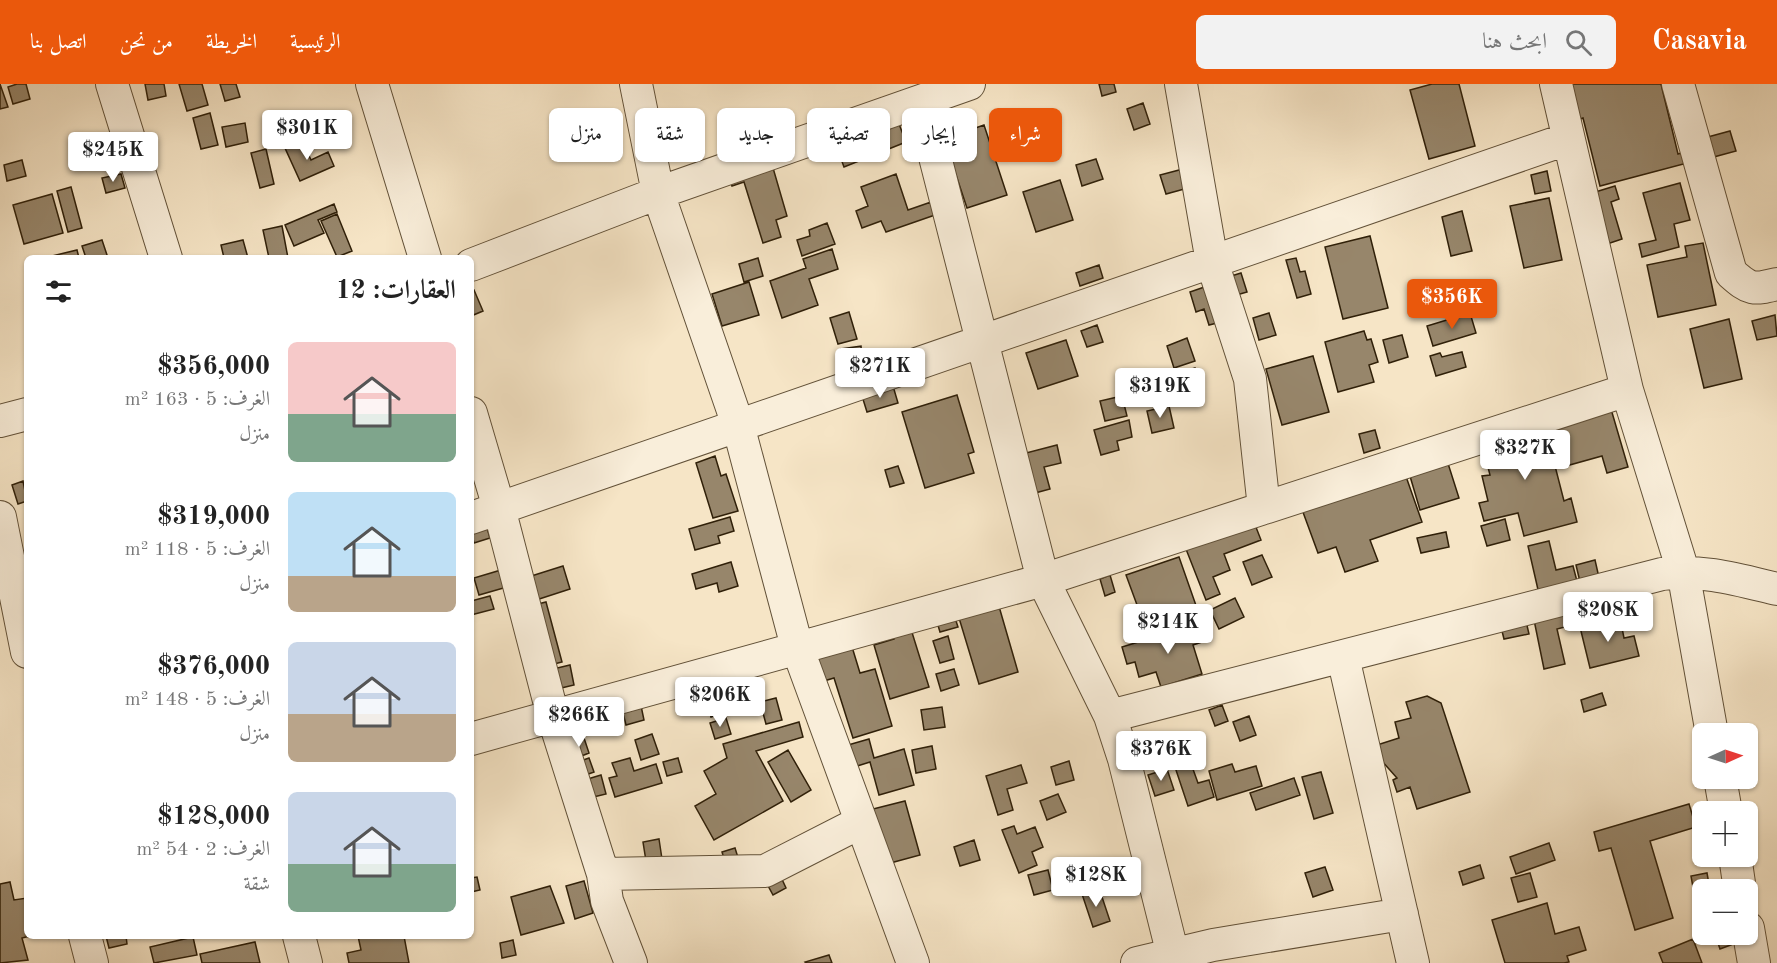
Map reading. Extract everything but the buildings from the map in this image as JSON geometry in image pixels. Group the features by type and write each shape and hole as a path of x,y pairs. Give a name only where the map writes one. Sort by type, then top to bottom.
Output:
{"street":[{"path":"112,84 165,255"},
{"path":"372,84 423,255"},
{"path":"636,84 658,193 738,425 797,647 913,963"},
{"path":"474,264 658,193 969,84"},
{"path":"1181,84 1212,262 1250,379 1264,507"},
{"path":"1556,84 1627,390 1683,572 1710,723"},
{"path":"1678,84 1731,273 1745,286 1754,290 1777,284"},
{"path":"921,102 1043,580 1110,716 1124,759 1174,958"},
{"path":"485,513 984,343 1567,139"},
{"path":"474,738 1043,580 1627,390"},
{"path":"0,421 24,415"},
{"path":"474,434 485,513 603,874 606,901 631,963"},
{"path":"0,517 11,548 24,632"},
{"path":"1110,716 1662,574 1683,572 1708,574 1777,589"},
{"path":"1343,657 1413,963"},
{"path":"603,874 765,871 861,822"},
{"path":"1137,963 1174,958 1402,914"},
{"path":"86,939 92,963"},
{"path":"300,939 306,963"},
{"path":"1751,945 1754,963"}]}
